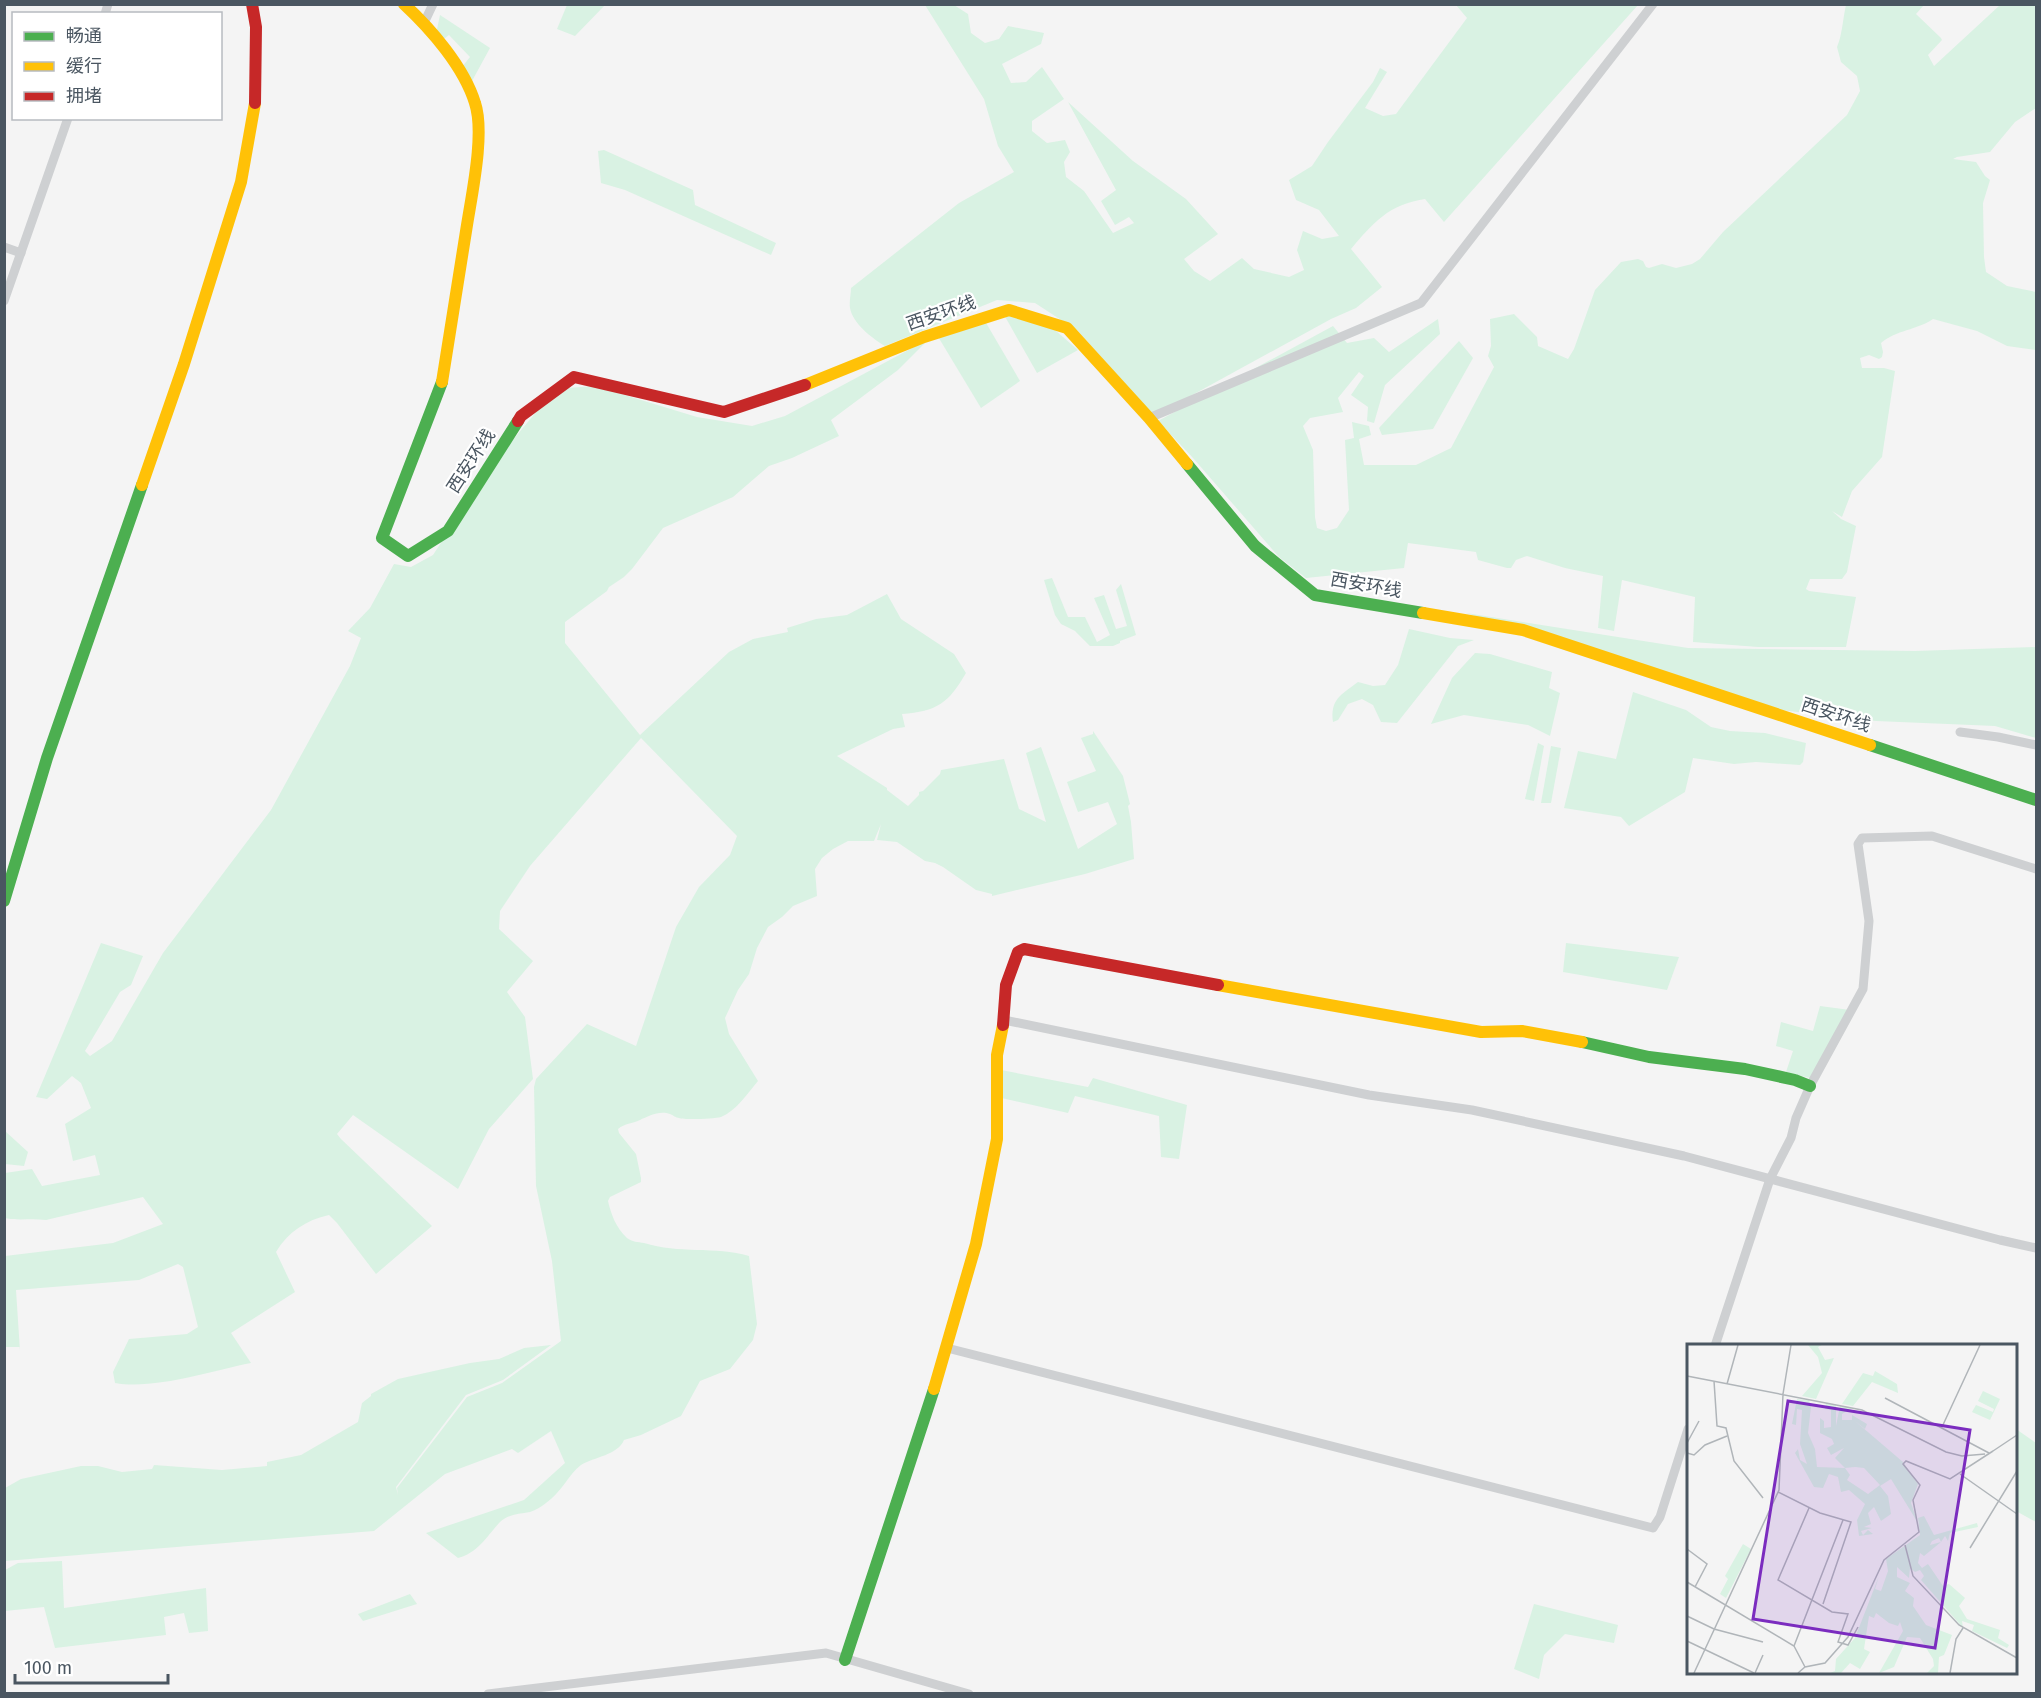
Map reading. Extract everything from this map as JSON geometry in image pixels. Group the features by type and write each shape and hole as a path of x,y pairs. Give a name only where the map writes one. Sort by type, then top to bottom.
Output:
{"main road":[{"path":"4,901 47,759 184,364 242,182 255,103 256,27 252,4"},
{"name":"西安环线","path":"404,4 423,23 466,80 476,105 478,134 473,187 442,382 382,537 408,556 448,531 522,416 574,377 724,412 813,383 924,337 1009,310 1067,328 1149,418 1255,546 1315,595 1523,630 2037,801"},
{"path":"845,1660 947,1348 976,1244 997,1139 997,1055 1004,1020 1006,985 1018,952 1024,949 1481,1032 1499,1030 1548,1032 1637,1055 1745,1069 1758,1074 1802,1082 1810,1086"}],"street":[{"path":"423,23 433,4"},
{"path":"1149,418 1421,303 1653,4"},
{"path":"4,301 67,120"},
{"path":"4,247 21,253"},
{"path":"1960,732 2037,745"},
{"path":"1716,1344 1770,1179 1791,1138 1810,1086 1863,989 1869,921 1858,844 1862,838 1932,836 2037,869"},
{"path":"1004,1020 1369,1095 1472,1110 1684,1156 2037,1248"},
{"path":"947,1348 1653,1528 1660,1517 1687,1435"},
{"path":"488,1694 826,1653 969,1694"}],"green space":[{"path":"567,4 605,5 575,36 557,29"},
{"path":"925,5 954,5 968,14 971,33 985,43 999,39 1008,26 1044,33 1041,44 1002,64 1011,83 1026,82 1042,67 1064,99 1032,121 1032,131 1047,143 1065,140 1070,152 1064,162 1066,177 1084,191 1113,233 1134,223 1129,217 1115,225 1101,201 1116,190 1068,102 1133,161 1186,199 1218,234 1184,259 1194,271 1210,281 1242,258 1254,269 1289,277 1304,270 1297,250 1303,231 1322,239 1339,236 1319,210 1296,200 1289,180 1312,166 1373,82 1380,68 1387,72 1365,108 1383,116 1396,114 1467,18 1456,5 1638,5 1444,222 1425,199 1391,210 1367,231 1351,249 1382,287 1356,308 1331,319 1154,416 1078,331 1035,303 997,300 885,346 869,335 855,320 850,308 851,288 959,203 1014,172 998,146 984,99"},
{"path":"1846,5 1924,5 1916,14 1942,40 1928,55 1934,66 2000,5 2036,5 2036,108 2015,122 1990,152 1953,159 1976,162 1990,180 1983,203 1986,272 2007,286 2036,292 2036,350 2007,346 1977,331 1933,319 1893,335 1881,343 1883,352 1879,359 1869,355 1860,358 1862,368 1884,368 1895,371 1882,457 1852,491 1842,517 1832,511 1841,519 1856,526 1847,572 1842,579 1810,579 1806,589 1856,597 1846,647 1758,647 1693,642 1695,597 1622,580 1614,631 1598,628 1603,576 1565,568 1527,556 1516,560 1511,568 1507,568 1478,560 1476,552 1408,543 1404,568 1306,578 1279,557 1158,421 1333,326 1347,343 1374,338 1389,352 1438,319 1440,334 1385,385 1374,423 1367,421 1368,407 1351,395 1364,376 1359,372 1338,398 1343,412 1310,418 1303,426 1313,450 1317,528 1326,531 1337,528 1349,510 1345,440 1354,438 1352,422 1369,426 1371,435 1359,439 1364,465 1416,465 1451,448 1494,367 1488,356 1491,346 1490,319 1514,314 1537,337 1538,346 1568,359 1574,349 1595,290 1621,262 1638,259 1649,268 1662,264 1676,268 1692,264 1700,259 1723,232 1847,115 1860,91 1857,76 1841,62 1837,47"},
{"path":"440,15 490,48 472,81 462,67 470,57 449,35 441,41 436,34"},
{"path":"604,150 693,190 695,205 776,243 771,255 625,190 601,183 598,151"},
{"path":"1003,313 1048,324 1078,350 1037,373"},
{"path":"982,316 1020,381 981,408 937,335"},
{"path":"929,339 898,370 831,420 839,436 769,466 733,497 663,528 624,577 565,622 565,643 640,735 729,652 753,639 788,632 787,628 816,619 847,615 887,594 901,619 954,654 966,673 953,692 940,704 924,711 902,714 905,727 893,729 837,756 887,788 908,806 919,795 919,792 923,791 940,774 941,770 1004,759 1019,809 1046,822 1026,753 1041,747 1078,849 1117,824 1108,802 1078,812 1067,782 1096,771 1081,738 1093,734 1093,731 1123,776 1130,804 1128,806 1134,859 1085,874 992,896 992,894 976,890 943,867 925,861 897,842 877,840 881,824 874,841 848,841 833,849 822,858 815,869 817,896 793,906 768,927 757,948 749,974 738,990 725,1018 729,1034 758,1081 737,1106 721,1117 687,1119 658,1113 618,1129 636,1154 641,1178 641,1182 610,1197 608,1201 614,1221 627,1238 635,1242 670,1248 723,1251 749,1256 757,1324 753,1340 730,1369 700,1381 681,1416 641,1435 624,1440 617,1449 581,1465 546,1503 532,1511 503,1519 477,1548 458,1558 426,1533 524,1500 565,1463 551,1431 518,1453 512,1449 445,1474 374,1531 5,1561 5,1488 21,1479 81,1466 98,1466 122,1472 152,1469 154,1465 222,1470 267,1466 267,1462 301,1455 358,1422 362,1403 371,1394 398,1379 499,1359 524,1348 551,1345 503,1380 466,1395 396,1487 398,1495 397,1488 467,1397 502,1383 561,1341 552,1261 536,1186 534,1087 536,1079 587,1024 636,1046 676,927 699,887 730,855 737,836 641,738 530,866 500,911 499,929 533,961 507,992 525,1017 533,1079 489,1129 458,1189 353,1115 337,1134 432,1226 376,1274 329,1215 298,1228 286,1238 276,1252 295,1292 231,1333 251,1363 165,1382 115,1383 113,1372 129,1339 187,1334 198,1327 183,1267 178,1264 139,1280 16,1290 20,1347 5,1347 5,1256 113,1243 163,1224 143,1197 46,1220 5,1218 5,1173 32,1169 42,1186 100,1175 95,1155 73,1161 65,1124 91,1108 81,1083 72,1076 47,1099 36,1097 101,943 143,956 131,985 120,992 85,1051 90,1056 112,1041 163,953 271,810 350,666 361,638 348,631 370,608 394,564 411,567 433,555 492,465 547,399 568,388 595,386 697,417 752,426 785,416"},
{"path":"1459,341 1473,358 1433,429 1382,435 1379,428"},
{"path":"1052,578 1068,617 1085,617 1097,642 1110,635 1094,598 1104,595 1116,629 1127,626 1116,590 1121,584 1136,635 1113,646 1090,646 1075,631 1061,624 1055,615 1044,580"},
{"path":"1466,613 1688,648 1915,651 2036,647 2036,738 1995,726 1876,721 1780,710 1733,698"},
{"path":"1409,629 1450,638 1474,640 1458,646 1397,723 1381,722 1373,705 1362,699 1348,704 1338,720 1333,722 1333,708 1338,698 1358,682 1373,686 1385,685 1398,665"},
{"path":"1475,653 1490,654 1552,672 1549,688 1560,693 1550,736 1528,725 1464,715 1431,724 1452,678"},
{"path":"1633,692 1686,710 1711,727 1730,731 1765,733 1806,743 1803,762 1800,765 1756,762 1734,764 1693,758 1685,792 1629,826 1621,817 1564,808 1578,751 1616,759"},
{"path":"1538,743 1544,746 1534,801 1525,799"},
{"path":"1551,746 1561,748 1551,803 1541,803"},
{"path":"1566,943 1679,957 1667,990 1563,972"},
{"path":"1820,1006 1850,1010 1814,1079 1786,1072 1793,1051 1776,1046 1781,1022 1813,1031"},
{"path":"996,1069 1088,1087 1093,1078 1187,1105 1179,1159 1161,1157 1159,1116 1075,1096 1068,1113 997,1097"},
{"path":"5,1131 28,1152 24,1166 5,1164"},
{"path":"2017,1430 2036,1443 2036,1522 2017,1512"},
{"path":"62,1561 64,1608 206,1588 208,1631 189,1633 184,1613 164,1617 166,1635 55,1648 44,1607 5,1611 5,1570 18,1563"},
{"path":"410,1594 417,1604 363,1621 358,1614"},
{"path":"1534,1604 1618,1625 1614,1643 1565,1634 1544,1655 1539,1679 1514,1669"}],"traffic: fast":[{"path":"442,382 382,538 408,556 448,531 518,421"},
{"path":"1187,464 1255,546 1315,595 1423,613"},
{"path":"4,901 47,758 142,485"},
{"path":"1870,745 2036,800"},
{"path":"1582,1042 1649,1057 1745,1069 1795,1080 1810,1086"},
{"path":"845,1660 934,1389"}],"traffic: slow":[{"path":"404,4 425,25 455,62 470,89 478,116 479,130 474,180 442,382"},
{"path":"142,485 184,364 241,182 255,103"},
{"path":"805,385 924,337 1009,310 1067,328 1149,418 1187,464"},
{"path":"1423,613 1523,630 1870,745"},
{"path":"1218,985 1481,1032 1522,1031 1582,1042"},
{"path":"934,1389 976,1244 997,1139 997,1055 1003,1025"}],"traffic: jam":[{"path":"252,4 256,27 255,103"},
{"path":"518,421 521,416 574,377 724,412 805,385"},
{"path":"1003,1025 1006,985 1018,952 1024,949 1218,985"}]}
